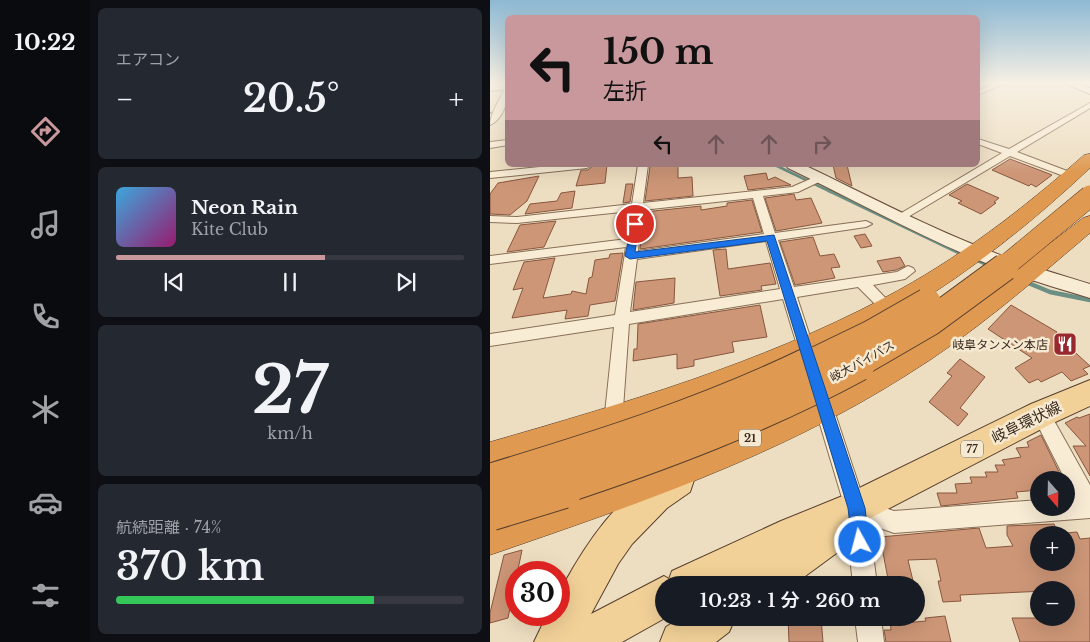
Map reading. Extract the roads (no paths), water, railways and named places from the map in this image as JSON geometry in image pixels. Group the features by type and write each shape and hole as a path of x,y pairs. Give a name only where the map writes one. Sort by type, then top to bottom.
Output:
{"highway":[{"name":"21","path":"490,460 613,423 715,387 806,349 888,308 969,285 1085,193"},
{"name":"21","path":"490,534 610,495 733,446 823,405 890,369 946,334 969,285 1000,262 1040,203 1085,193"},
{"name":"岐大バイパス","path":"490,481 611,444 685,418 747,394 803,368 912,311 964,278 1005,247 1085,193"},
{"name":"岐大バイパス","path":"490,509 617,468 756,413 815,386 871,357 929,322 981,287 1085,193"},
{"path":"861,322 896,327 969,285"}],"main road":[{"name":"岐阜環状線","path":"705,576 794,534 856,508 1041,414 1090,393"},
{"path":"555,642 607,546 625,523 661,490 733,446"},
{"name":"岐阜環状線","path":"774,576 825,539 856,508"},
{"path":"582,642 655,601"},
{"path":"682,642 704,626"}],"street":[{"path":"490,123 498,113"},
{"path":"899,218 1077,113"},
{"path":"490,144 505,142"},
{"path":"980,142 1010,153 1085,193"},
{"path":"490,174 565,167"},
{"path":"613,423 622,319 643,167"},
{"path":"803,167 814,181 1000,262 1090,291"},
{"path":"490,219 518,220 604,212 794,190 814,181"},
{"path":"757,194 856,508 864,576"},
{"path":"630,256 866,224"},
{"path":"490,260 632,242"},
{"path":"490,340 900,276 908,271"},
{"path":"861,282 888,308"},
{"path":"856,508 894,522 1090,507 1041,414"},
{"path":"869,626 871,642"}],"waterway":[{"path":"779,167 831,192"},
{"path":"829,191 963,255"},
{"path":"973,259 989,266"},
{"path":"1026,282 1050,292 1090,300"}],"place":[{"name":"岐阜タンメン本店","path":"1065,344"}]}
